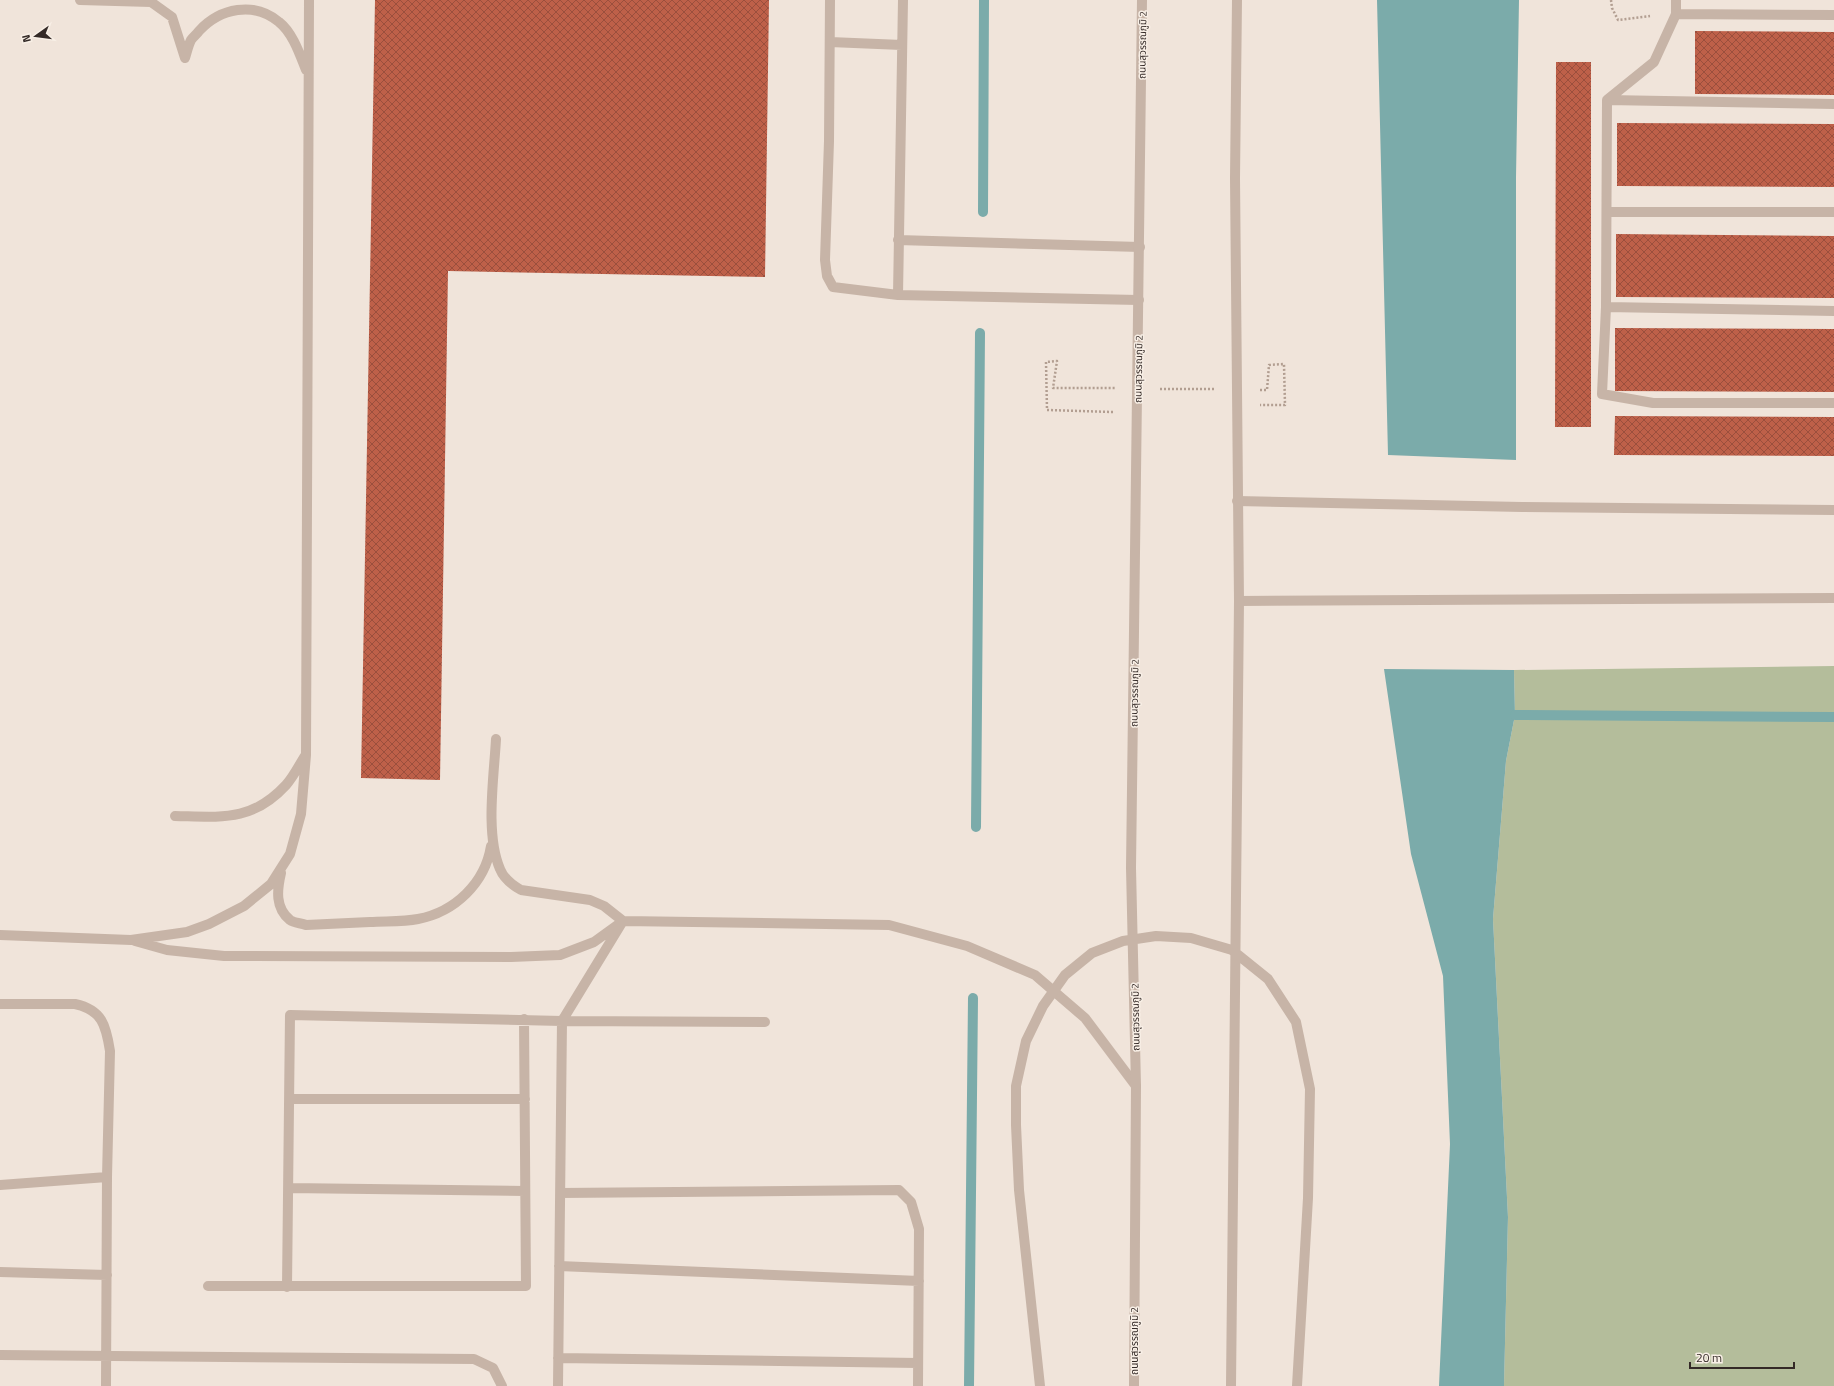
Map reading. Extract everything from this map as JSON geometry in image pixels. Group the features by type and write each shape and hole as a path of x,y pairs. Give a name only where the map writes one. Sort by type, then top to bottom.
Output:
{"street":[{"path":"80,0 151,2 172,17 185,58 192,39 206,24 225,13 243,9 264,13 280,22 295,43 308,74"},
{"path":"0,935 131,940 187,932 209,924 244,906 271,884 290,854 301,814 306,755 309,0"},
{"path":"830,0 829,141 825,260 827,276 833,287 898,295 1139,300"},
{"path":"898,295 902,0"},
{"name":"ถนนสุวรรณภูมิ 2","path":"1134,1386 1136,1086 1131,868 1138,412 1142,0"},
{"path":"1231,1386 1239,601 1235,178 1237,0"},
{"path":"1607,100 1654,62 1676,14 1676,0"},
{"path":"1676,14 1834,16"},
{"path":"830,42 902,45"},
{"path":"1607,100 1834,104"},
{"path":"1607,100 1606,307 1602,394 1653,403 1834,404"},
{"path":"1607,212 1834,212"},
{"path":"898,240 1140,247"},
{"path":"1606,307 1834,311"},
{"path":"1237,501 1522,507 1834,510"},
{"path":"1239,601 1834,598"},
{"path":"283,865 278,882 277,899 282,910 291,921 306,924 419,919 444,910 467,894 477,882 486,867 492,841 496,739"},
{"path":"175,816 229,816 250,812 271,800 287,784 306,755"},
{"path":"492,841 500,870 513,886 532,892 590,900 604,906 623,921"},
{"path":"131,940 167,950 224,956 512,957 560,955 594,942 623,921 889,925 967,946 1035,975 1085,1018 1136,1086"},
{"path":"558,1386 562,1020 623,921"},
{"path":"1040,1386 1020,1190 1016,1125 1016,1086 1026,1041 1043,1006 1065,975 1092,953 1123,942 1156,936 1191,938 1232,950 1268,979 1296,1022 1310,1089 1308,1198 1296,1386"},
{"path":"0,1004 75,1004 92,1010 99,1017 105,1027 110,1051 107,1177 106,1386"},
{"path":"287,1287 290,1015 524,1020 765,1022"},
{"path":"208,1286 526,1286 524,1020"},
{"path":"288,1098 525,1099"},
{"path":"0,1185 107,1177"},
{"path":"288,1188 525,1191"},
{"path":"560,1193 899,1190 912,1202 919,1229 918,1386"},
{"path":"559,1266 919,1281"},
{"path":"0,1272 107,1275"},
{"path":"0,1354 474,1359 493,1368 502,1386"},
{"path":"558,1358 918,1363"}],"path":[{"path":"1611,0 1612,8 1618,20 1648,16"},
{"path":"1053,388 1057,361 1046,362 1046,410 1138,412"},
{"path":"1267,390 1269,365 1284,364 1285,405"}],"green space":[{"path":"1834,666 1834,1386 1504,1386 1508,1217 1493,919 1506,761 1515,715 1514,670"}],"water":[{"path":"1377,0 1519,0 1516,177 1516,460 1388,455"},
{"path":"1384,669 1514,670 1515,715 1506,761 1493,919 1508,1217 1504,1386 1439,1386 1450,1144 1443,976 1411,854"}],"building":[{"path":"375,0 769,0 765,277 448,271 440,780 361,778"},
{"path":"1695,31 1834,32 1834,95 1695,94"},
{"path":"1556,62 1591,62 1591,427 1555,427"},
{"path":"1617,123 1834,124 1834,187 1617,186"},
{"path":"1616,234 1834,236 1834,298 1616,297"},
{"path":"1615,328 1834,329 1834,392 1615,391"},
{"path":"1615,416 1834,417 1834,456 1614,455"}],"waterway":[{"path":"983,212 984,0"},
{"path":"976,827 980,333"},
{"path":"1515,715 1834,717"},
{"path":"969,1386 973,998"}]}
